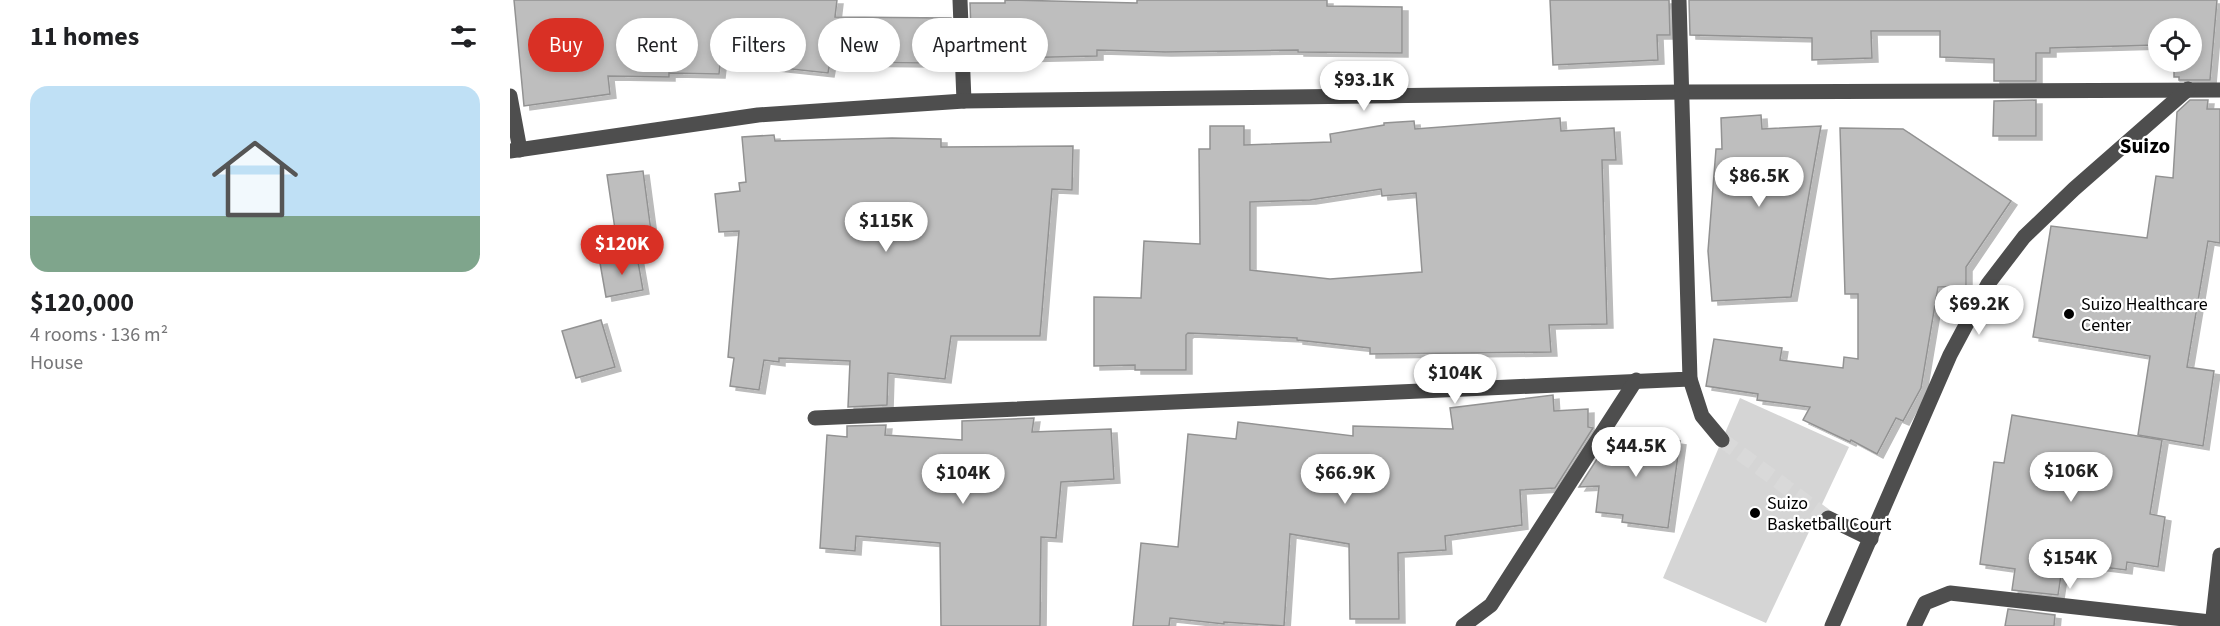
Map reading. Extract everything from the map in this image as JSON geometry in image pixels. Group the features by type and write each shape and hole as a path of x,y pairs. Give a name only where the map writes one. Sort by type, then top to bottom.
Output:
{"street":[{"path":"960,0 964,101"},
{"path":"1679,0 1690,379 1702,416 1722,440"},
{"path":"1832,626 1950,355 1988,284 2024,237 2074,189 2188,89"},
{"path":"510,96 515,150 758,115 964,101 1683,92 2220,90"},
{"path":"815,418 1690,379"},
{"path":"1463,626 1491,605 1636,380"},
{"path":"1828,518 1871,538"},
{"path":"1914,626 1925,603 1950,593 2215,624 2220,555"}],"shaded area":[{"name":"Suizo Basketball Court","path":"1740,398 1849,447 1766,623 1663,578"}],"building":[{"path":"514,0 837,0 835,17 951,18 912,18 912,63 900,63 900,18 818,18 818,72 806,71 806,18 710,18 710,72 719,72 719,74 669,73 669,77 608,76 610,94 524,106"},
{"path":"1005,0 1137,3 1137,0 1327,0 1327,6 1402,7 1402,53 1298,52 1298,50 1165,52 1097,50 1097,56 1048,57 1048,18 971,18 970,3 1005,3"},
{"path":"1550,0 1669,0 1670,35 1657,35 1658,60 1553,65"},
{"path":"1689,0 2217,0 2210,80 2179,80 2179,77 2174,77 2174,72 2202,72 2202,18 2148,18 2148,45 2050,48 2050,53 2036,53 2036,81 1994,81 1994,59 1940,57 1940,31 1871,31 1872,58 1812,60 1812,38 1690,35"},
{"path":"2036,100 2036,136 1993,136 1994,101"},
{"path":"2190,100 2208,100 2207,109 2220,109 2220,243 2208,241 2187,367 2214,371 2203,446 2138,435 2150,356 2033,337 2051,226 2147,238 2156,176 2173,178 2177,112"},
{"path":"1761,115 1762,129 1821,126 1791,297 1712,301 1708,251 1716,149 1722,149 1721,118"},
{"path":"1560,118 1561,131 1614,128 1616,160 1602,160 1607,324 1549,325 1551,352 1370,354 1370,348 1297,340 1297,338 1188,333 1186,335 1186,370 1135,370 1135,365 1094,366 1094,297 1141,298 1144,241 1200,244 1199,149 1210,149 1210,126 1244,126 1244,145 1331,142 1330,134 1384,125 1384,123 1414,121 1415,129","holes":["1381,189 1382,196 1416,193 1422,272 1330,279 1250,270 1250,202 1310,200"]},
{"path":"1840,128 1903,129 2011,201 1966,267 1966,286 1938,287 1921,388 1903,421 1896,418 1877,454 1851,440 1850,442 1803,420 1810,407 1757,400 1758,394 1706,386 1714,339 1782,348 1780,360 1843,368 1844,357 1858,359 1858,294 1845,294"},
{"path":"774,135 775,141 892,138 941,139 941,147 1073,146 1072,190 1052,189 1040,336 951,336 945,379 888,373 887,405 848,407 850,361 779,358 779,362 764,360 759,390 730,386 734,358 728,357 739,231 719,232 715,194 740,191 739,183 746,182 742,137"},
{"path":"643,171 651,231 616,236 607,175"},
{"path":"637,256 643,290 606,297 600,263"},
{"path":"601,320 615,367 576,378 562,331"},
{"path":"1553,395 1554,411 1588,409 1588,427 1593,428 1555,488 1520,490 1522,525 1445,536 1446,550 1398,553 1399,619 1350,619 1349,544 1290,534 1284,626 1224,622 1224,624 1170,618 1169,626 1133,626 1141,543 1178,547 1188,434 1236,439 1238,422 1353,436 1353,426 1453,429 1450,408"},
{"path":"2012,415 2162,440 2150,514 2165,517 2158,567 2127,562 2126,570 2063,562 2058,595 2012,590 2015,569 1980,564 1994,462 2004,463"},
{"path":"1034,418 1032,432 1111,429 1114,479 1061,482 1056,538 1041,537 1040,626 941,626 940,543 856,536 855,551 820,548 827,435 847,437 847,426 886,425 885,435 962,440 962,421"},
{"path":"1615,431 1680,441 1668,528 1622,522 1623,515 1596,512 1599,486 1579,487"},
{"path":"2008,609 2055,615 2054,626 2005,626"}],"tunnel":[{"path":"1722,440 1828,518"}],"place":[{"name":"Suizo Healthcare Center","path":"2069,314"},
{"name":"Suizo Basketball Court","path":"1755,513"}],"district":[{"name":"Suizo","path":"2145,146"}]}
